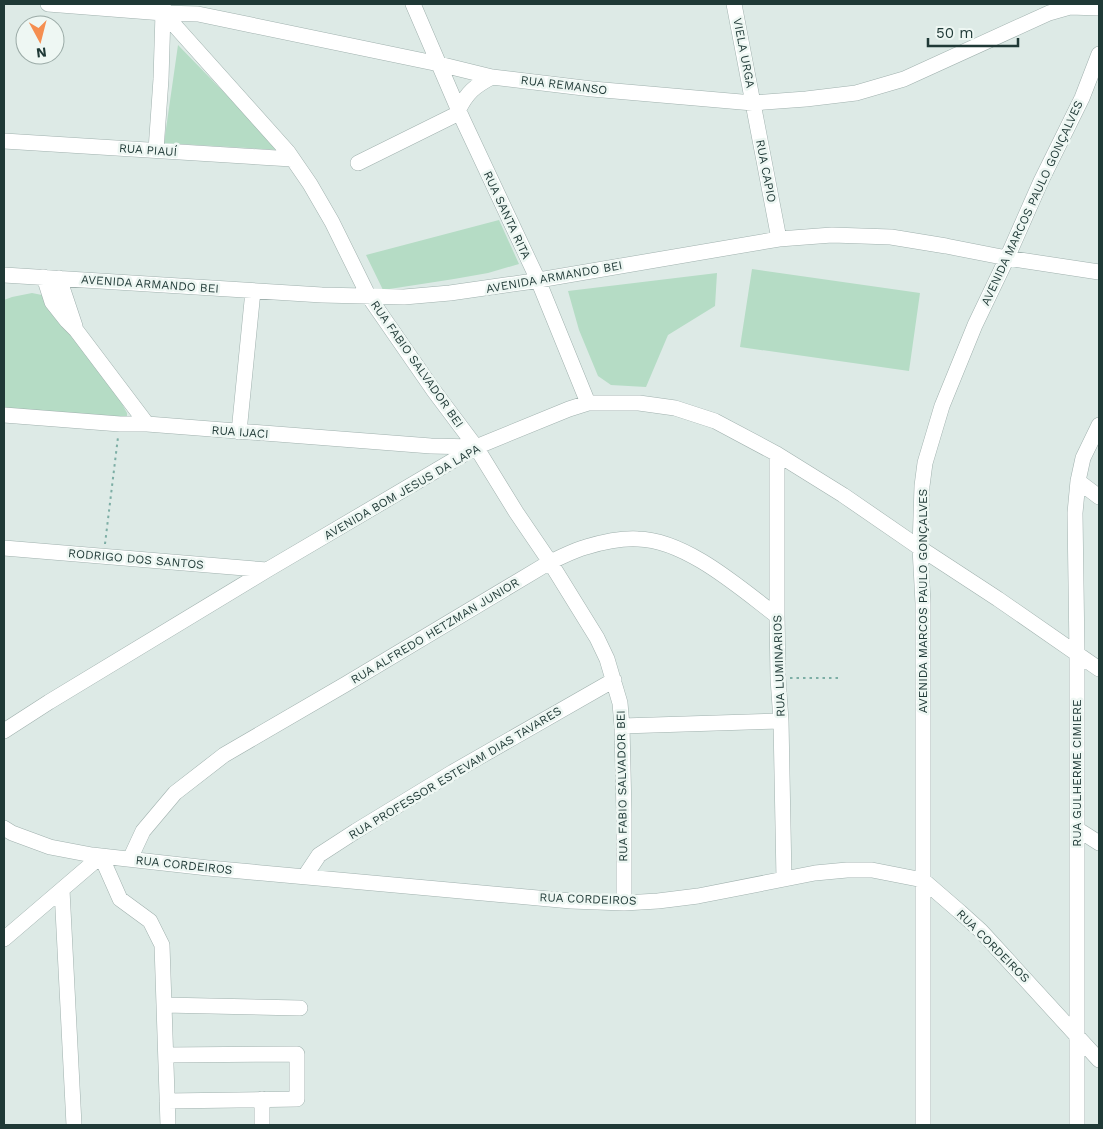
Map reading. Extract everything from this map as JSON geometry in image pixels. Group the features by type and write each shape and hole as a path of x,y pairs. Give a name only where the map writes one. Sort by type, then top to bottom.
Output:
{"street":[{"name":"RUA REMANSO","path":"48,4 162,7 439,64 492,77 592,89 753,103 856,93 894,82 931,67 1049,13 1075,6 1099,8"},
{"name":"RUA SANTA RITA","path":"413,4 459,112 538,280 588,403"},
{"name":"VIELA URGA","path":"734,4 753,103"},
{"path":"156,150 161,79 162,7"},
{"name":"RUA FABIO SALVADOR BEI","path":"162,7 292,158 310,184 332,222 369,297 434,391 476,447 598,638 607,659 620,703 622,726 624,903"},
{"name":"AVENIDA MARCOS PAULO GONÇALVES","path":"923,1125 923,603 920,548 922,486 925,463 942,406 975,325 1041,181 1082,98 1099,54"},
{"path":"358,163 459,112 468,94 476,86 492,77"},
{"name":"RUA CAPIO","path":"753,103 779,239"},
{"name":"RUA PIAUÍ","path":"4,141 292,158"},
{"name":"AVENIDA ARMANDO BEI","path":"4,275 253,291 404,297 450,293 538,280 779,239 832,235 891,238 1099,272"},
{"path":"52,278 76,330 147,424"},
{"path":"239,432 253,291"},
{"name":"AVENIDA BOM JESUS DA LAPA","path":"4,731 267,570 476,447 588,403 640,402 675,408 715,421 777,454 843,495 1099,669"},
{"name":"RUA IJACI","path":"4,415 431,446 476,447"},
{"name":"RUA GULHERME CIMIERE","path":"1077,1125 1077,654 1075,513 1078,481 1084,458 1099,425"},
{"name":"RUA LUMINARIOS","path":"777,454 778,678 784,879"},
{"path":"1078,481 1099,497"},
{"name":"RUA ALFREDO HETZMAN JUNIOR","path":"130,859 143,831 175,793 224,755 550,562 584,547 617,540 640,539 672,547 712,568 777,616"},
{"name":"RODRIGO DOS SANTOS","path":"4,548 267,570"},
{"path":"4,559 20,550"},
{"name":"RUA PROFESSOR ESTEVAM DIAS TAVARES","path":"305,876 319,855 454,772 614,680"},
{"path":"622,726 780,721"},
{"name":"RUA CORDEIROS","path":"4,828 12,833 50,847 101,856 572,901 624,903 698,896 815,873 847,870 872,870 923,880 981,931 1099,1060"},
{"path":"1077,829 1099,843"},
{"path":"4,939 101,856 120,899 150,921 162,945 168,1125"},
{"path":"62,890 74,1125"},
{"path":"164,1005 300,1008"},
{"path":"166,1055 297,1054 297,1099 167,1101"},
{"path":"262,1099 262,1125"}],"path":[{"path":"104,556 120,424"},
{"path":"778,678 838,678"}],"green space":[{"path":"178,45 280,150 164,143"},
{"path":"499,220 519,264 488,273 383,290 366,255"},
{"path":"752,269 920,293 909,371 740,347"},
{"path":"717,273 715,306 668,335 646,387 611,385 598,376 579,330 568,291"},
{"path":"32,293 42,295 121,402 127,413 127,418 4,409 4,300"}]}
